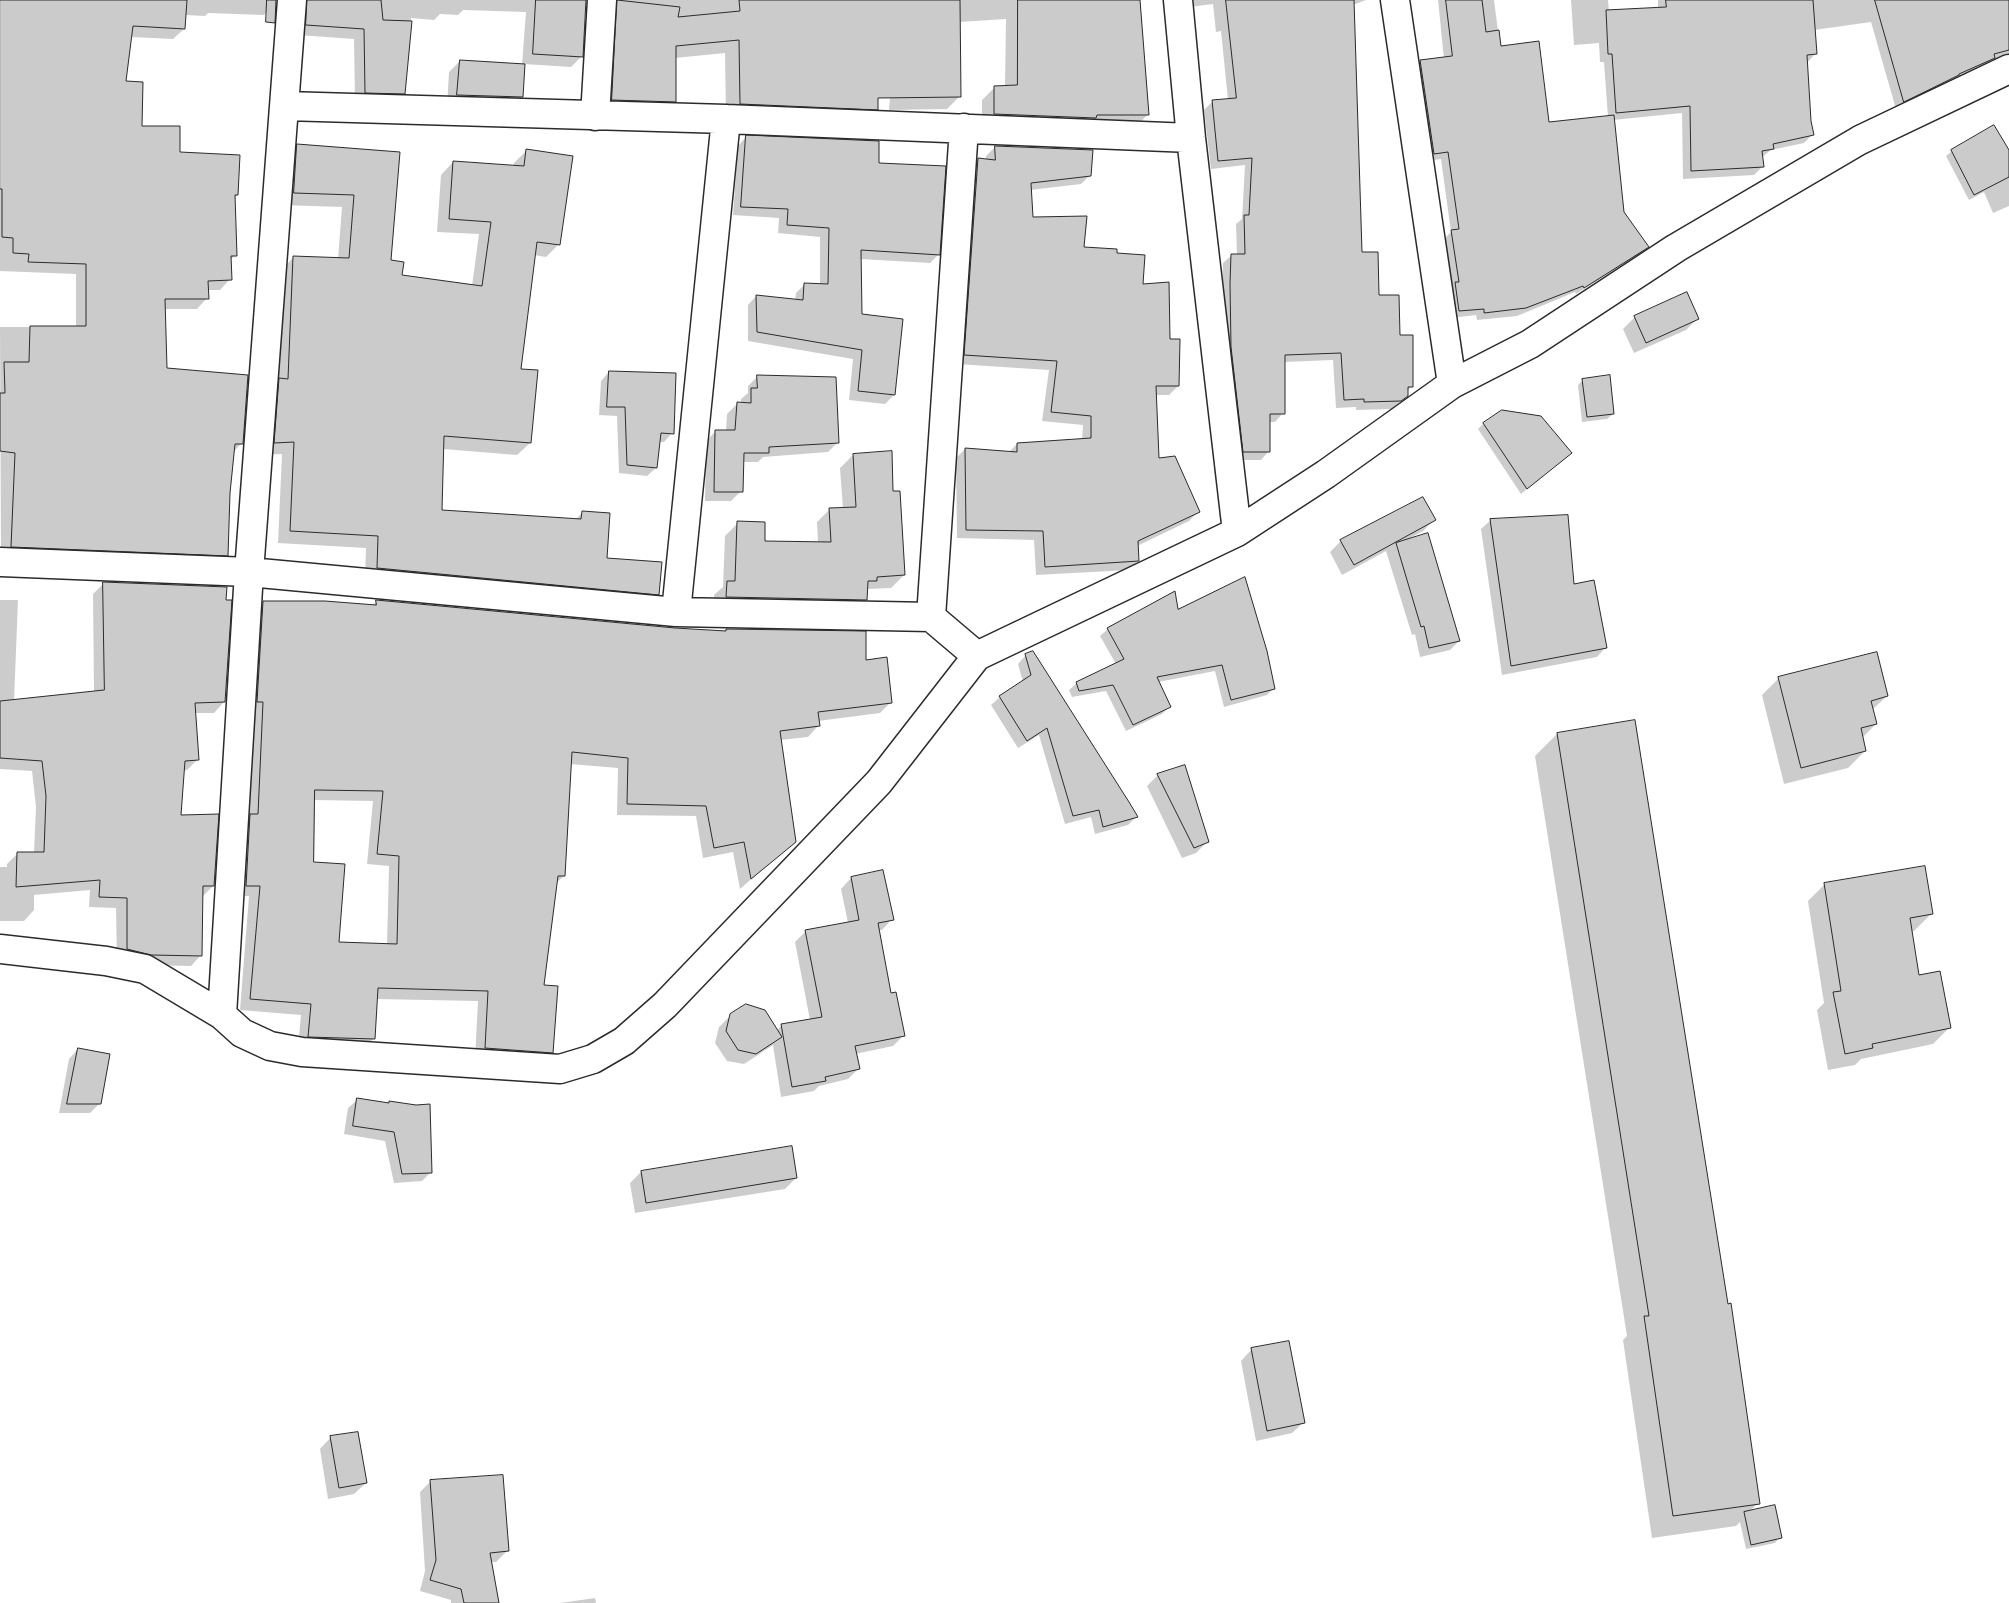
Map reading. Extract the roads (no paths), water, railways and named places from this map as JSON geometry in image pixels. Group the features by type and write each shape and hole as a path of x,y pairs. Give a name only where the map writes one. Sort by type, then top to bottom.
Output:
{"street":[{"path":"222,1015 249,572 292,0"},
{"path":"595,116 602,0"},
{"path":"1178,0 1191,138 1236,532"},
{"path":"1395,0 1452,384"},
{"path":"0,949 106,961 145,969 222,1015 242,1033 270,1046 302,1052 560,1069 593,1059 624,1041 665,1005 879,782 977,656 1236,532 1326,474 1452,384 1530,344 1676,248 1860,140 2009,69"},
{"path":"285,106 726,119 1191,138"},
{"path":"676,612 726,119"},
{"path":"931,617 964,128"},
{"path":"0,562 249,572 676,612 931,617 977,656"}]}
